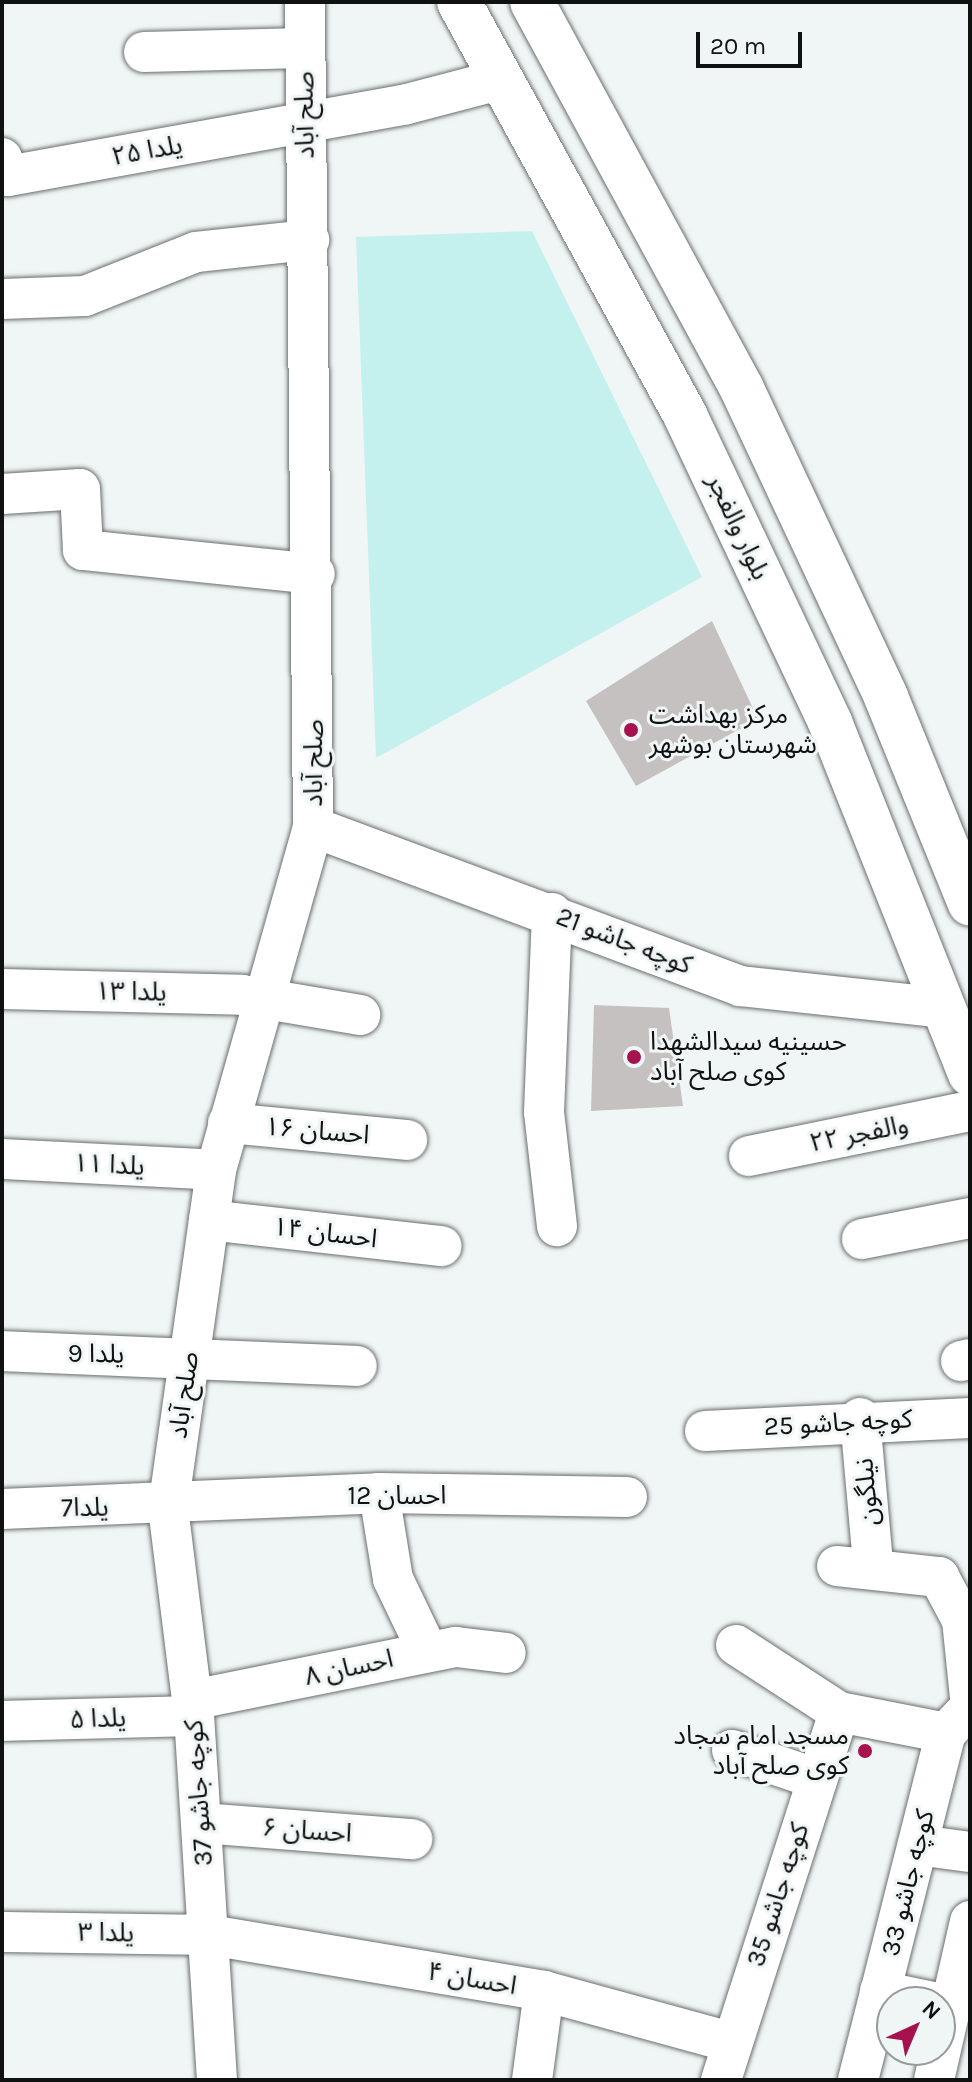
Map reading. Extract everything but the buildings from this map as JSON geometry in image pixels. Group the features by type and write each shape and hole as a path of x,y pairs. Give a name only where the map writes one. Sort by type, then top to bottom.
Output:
{"street":[{"name":"صلح آباد","path":"168,1508 216,1170 260,999 313,827 315,574 305,2"},
{"name":"بلوار والفجر","path":"459,2 698,443 958,1003 970,1074"},
{"path":"532,2 742,389 886,697 970,904"},
{"path":"144,52 304,48"},
{"name":"یلدا ۲۵","path":"4,171 305,123 502,79"},
{"path":"2,299 85,296 196,252 309,240"},
{"path":"2,494 80,489 83,550 315,574"},
{"name":"کوچه جاشو 21","path":"313,827 552,913 740,986 958,1003"},
{"path":"552,913 544,1112 557,1226"},
{"name":"یلدا ۱۳","path":"2,989 260,999 360,1015"},
{"name":"والفجر ۲۲","path":"749,1156 970,1111"},
{"name":"احسان ۱۶","path":"228,1123 407,1140"},
{"name":"یلدا ۱۱","path":"2,1159 216,1170"},
{"path":"862,1239 970,1218"},
{"name":"احسان ۱۴","path":"209,1220 442,1246"},
{"name":"یلدا 9","path":"2,1351 189,1356 357,1366"},
{"name":"کوچه جاشو 25","path":"705,1431 860,1418 970,1418"},
{"name":"نیلگون","path":"860,1418 855,1565 939,1577 962,1620 970,1697"},
{"path":"379,1493 393,1579 428,1652"},
{"name":"احسان 12","path":"168,1508 379,1493 627,1497"},
{"name":"یلدا7","path":"2,1509 168,1508"},
{"name":"کوچه جاشو 37","path":"168,1508 193,1708 217,2080"},
{"path":"736,1645 839,1712 958,1720"},
{"name":"احسان ۸","path":"193,1708 456,1647 506,1653"},
{"name":"یلدا ۵","path":"2,1721 193,1708"},
{"name":"کوچه جاشو 35","path":"721,2080 839,1712"},
{"name":"کوچه جاشو 33","path":"881,1986 918,1845 958,1720"},
{"path":"732,1750 817,1779"},
{"name":"احسان ۶","path":"202,1823 412,1839"},
{"path":"918,1845 970,1852"},
{"path":"947,1986 970,1921"},
{"name":"یلدا ۳","path":"2,1932 210,1935"},
{"name":"احسان ۴","path":"210,1935 544,1991 731,2042"},
{"path":"532,2080 544,1991"},
{"name":"کوچه جاشو 33","path":"858,2080 876,2007"}],"shaded area":[{"path":"532,231 702,577 376,758 356,237"}],"place":[{"name":"مرکز بهداشت شهرستان بوشهر","path":"631,730"},
{"name":"حسینیه سیدالشهدا کوی صلح آباد","path":"634,1057"},
{"name":"مسجد امام سجاد کوی صلح آباد","path":"865,1751"}]}
